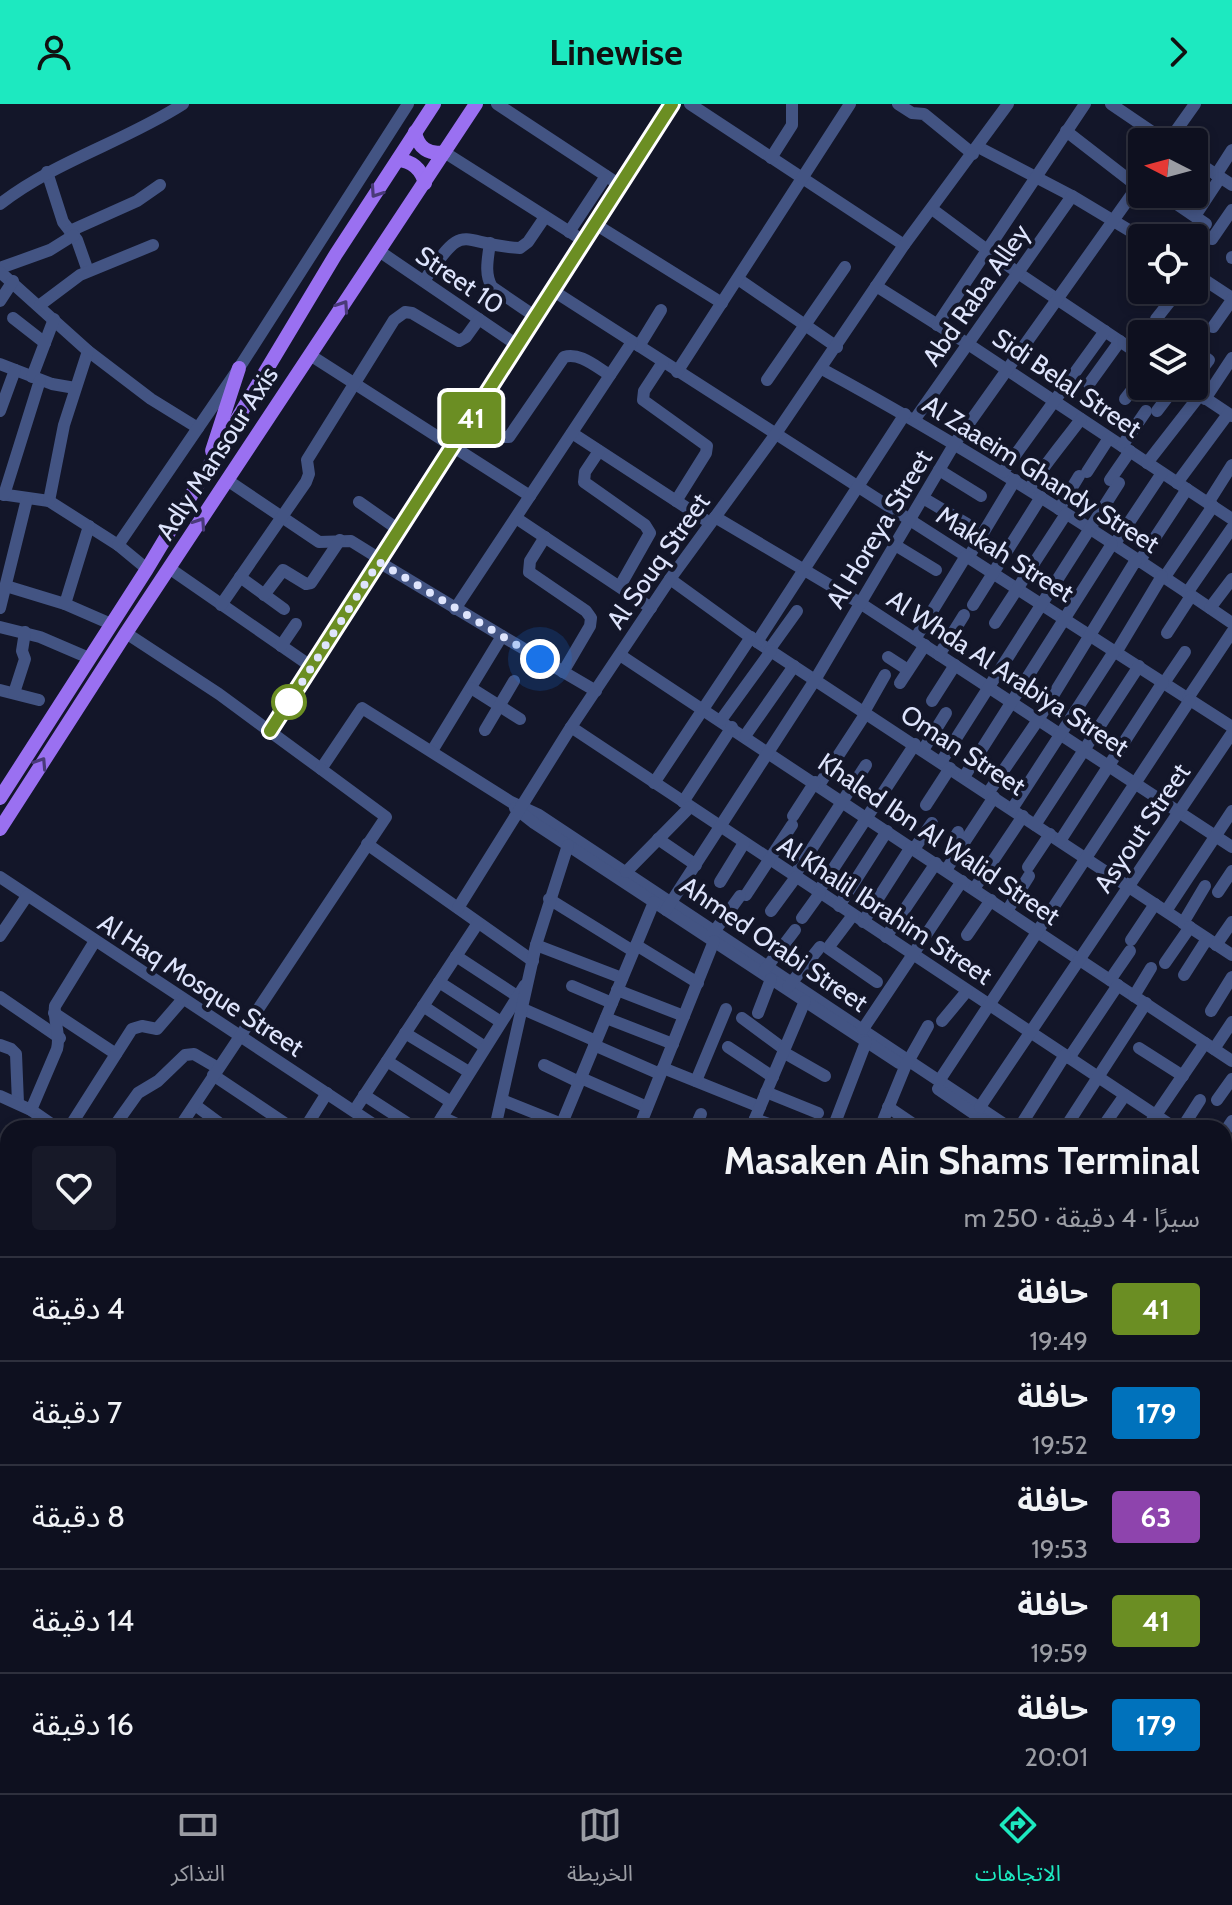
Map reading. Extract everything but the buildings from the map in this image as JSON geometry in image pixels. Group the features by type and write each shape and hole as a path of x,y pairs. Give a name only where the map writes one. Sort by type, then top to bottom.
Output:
{"main road":[{"name":"Adly Mansour Axis","path":"0,798 204,477 336,254 434,104"},
{"name":"Adly Mansour Axis","path":"0,829 476,104"},
{"path":"415,132 418,142 425,149 434,153 444,152"},
{"path":"398,160 417,168 425,183"},
{"path":"204,477 239,368"}],"street":[{"path":"0,204 47,172 130,135 183,104"},
{"path":"118,545 239,368 408,104"},
{"path":"497,104 620,185"},
{"path":"270,731 672,104"},
{"path":"690,104 904,245"},
{"path":"771,158 792,125 792,104"},
{"path":"677,372 850,104"},
{"path":"898,104 912,113 924,109 976,151 1036,176 1128,229"},
{"name":"Al Souq Street","path":"458,908 517,806 670,579 822,369 904,245 1008,104"},
{"path":"937,325 1085,104"},
{"path":"1178,128 1195,104"},
{"path":"1115,105 1148,128"},
{"path":"1066,131 1128,173"},
{"path":"1195,216 1232,150"},
{"path":"444,152 584,241"},
{"path":"1208,170 1232,185"},
{"path":"47,172 63,222 72,233 88,271"},
{"path":"569,232 606,176"},
{"path":"160,185 137,201 72,233 50,250 0,270 88,351 151,399 198,428"},
{"name":"Abd Raba Alley","path":"654,783 804,570 857,488 968,344 1072,196"},
{"name":"Al Horeya Street","path":"669,906 815,680 955,443 1128,201"},
{"path":"1185,208 1206,224"},
{"path":"932,209 1018,273 1128,346"},
{"path":"1212,239 1232,210"},
{"path":"424,281 453,242 466,238 520,248 528,242 545,217"},
{"path":"595,224 722,303"},
{"path":"490,243 487,270 492,287 536,317"},
{"path":"40,305 88,271 153,245"},
{"name":"Street 10","path":"379,251 517,345"},
{"path":"767,380 845,267"},
{"path":"738,279 837,347"},
{"path":"0,301 13,281"},
{"path":"1208,283 1232,299 1213,327"},
{"name":"Sidi Belal Street","path":"876,286 1232,519"},
{"name":"Makkah Street","path":"552,290 857,488 1043,603 1232,730"},
{"path":"1156,320 1168,304"},
{"path":"455,609 610,375 661,310"},
{"path":"221,605 309,478 307,460 399,315 412,313 455,341 466,337 479,319"},
{"path":"13,318 45,343"},
{"path":"54,319 2,494 49,501 118,545 147,569"},
{"path":"1003,472 1105,331"},
{"path":"1089,384 1120,341"},
{"path":"49,501 64,425 88,351"},
{"path":"310,355 530,496"},
{"path":"472,417 503,437 509,437 564,357 569,355 580,357 610,375"},
{"path":"1208,390 1232,358"},
{"path":"663,362 644,391 643,400 707,446 706,453 676,501"},
{"path":"0,364 75,388"},
{"name":"Al Zaaeim Ghandy Street","path":"822,369 1003,472 1232,623"},
{"path":"0,411 15,370"},
{"path":"1125,399 1128,395"},
{"path":"926,805 988,687 1090,529 1114,482 1126,449 1152,411 1167,400"},
{"path":"1147,463 1200,400"},
{"path":"886,937 941,866 959,849 1182,486 1230,415 1208,400"},
{"path":"1029,489 1081,419"},
{"name":"Al Whda Al Arabiya Street","path":"572,433 676,501 860,603 1232,847"},
{"path":"995,623 1019,588 1083,474 1109,438"},
{"path":"599,451 585,472 584,482 645,525 650,533 620,586"},
{"path":"974,889 1061,735 1210,505 1232,465"},
{"path":"939,470 981,496"},
{"path":"964,777 1162,473"},
{"path":"227,480 319,542 355,542 455,609 596,691"},
{"path":"900,683 967,557 1015,480"},
{"path":"939,655 1041,497"},
{"path":"923,498 967,524"},
{"path":"0,608 27,499"},
{"path":"359,502 399,530"},
{"path":"516,518 651,608"},
{"path":"65,604 89,526"},
{"path":"1167,633 1232,528"},
{"path":"545,537 530,561 529,572 586,611 591,618 590,626 563,672"},
{"path":"264,595 283,570 306,584 311,583 340,540"},
{"path":"895,545 936,570"},
{"path":"169,568 312,667"},
{"path":"240,577 284,609"},
{"name":"Oman Street","path":"670,579 754,640 1232,955"},
{"path":"1210,608 1232,579"},
{"path":"6,586 65,604 111,624"},
{"path":"626,872 687,804 726,724 797,611"},
{"path":"281,646 296,624"},
{"path":"0,627 25,632 89,658"},
{"path":"14,693 25,659 22,651 25,632"},
{"path":"939,1081 1087,860 1232,632"},
{"path":"126,633 270,731 386,817 185,1120"},
{"path":"432,751 502,636"},
{"path":"1007,911 1028,872 1109,766 1185,652"},
{"name":"Khaled Ibn Al Walid Street","path":"620,655 1232,1061"},
{"path":"888,657 908,670"},
{"path":"932,701 955,665"},
{"path":"745,736 794,666"},
{"path":"1035,825 1139,666"},
{"path":"642,1120 698,983 713,937 769,859 865,712 885,675"},
{"path":"485,730 514,681"},
{"path":"471,688 520,719"},
{"path":"0,690 39,700"},
{"name":"Ahmed Orabi Street","path":"321,769 362,708 626,872 713,937 939,1081 976,1117"},
{"path":"802,918 867,817 946,713"},
{"name":"Al Khalil Ibrahim Street","path":"571,727 1162,1120"},
{"name":"Asyout Street","path":"976,1117 1232,730"},
{"path":"771,911 866,765"},
{"name":"Ahmed Orabi Street","path":"517,806 568,845 654,902 669,906"},
{"path":"1024,1120 1114,982 1131,945 1232,811"},
{"path":"877,982 828,948 858,918 932,823"},
{"path":"839,906 887,831"},
{"path":"958,832 952,842 959,849"},
{"path":"658,839 696,865"},
{"path":"720,882 744,843"},
{"path":"367,844 533,961"},
{"path":"497,1120 536,945 568,845"},
{"path":"1218,892 1232,871"},
{"name":"Al Haq Mosque Street","path":"0,877 367,1120"},
{"path":"836,1120 865,1036 962,881"},
{"path":"1165,963 1205,886"},
{"path":"0,936 27,896"},
{"path":"549,899 698,983"},
{"path":"967,935 991,900"},
{"path":"566,1120 654,902"},
{"path":"1184,975 1232,922"},
{"path":"354,1111 478,923"},
{"path":"758,1013 767,973 795,930"},
{"path":"31,1110 60,1038 54,1013 58,999 95,941"},
{"path":"536,945 684,1016"},
{"path":"789,986 820,947"},
{"path":"456,956 517,996"},
{"path":"1134,996 1151,968"},
{"path":"1211,1011 1232,977"},
{"path":"440,1120 530,978"},
{"path":"439,982 501,1022"},
{"path":"572,986 612,1003"},
{"name":"Ahmed Orabi Street","path":"789,986 805,1001 865,1036"},
{"path":"942,1021 967,991"},
{"path":"0,997 60,1038"},
{"path":"74,1120 132,1029 142,1026 157,1029 183,999"},
{"path":"523,1009 662,1071 696,1081 756,1118 805,1001"},
{"path":"1070,1120 1146,1003"},
{"path":"423,1006 485,1047"},
{"path":"696,1081 726,1009"},
{"path":"54,1013 116,1054"},
{"path":"606,1018 673,1044"},
{"path":"742,1018 825,1076"},
{"path":"1153,1120 1183,1076 1232,1022"},
{"path":"883,1120 907,1063 928,1026"},
{"path":"405,1033 469,1072"},
{"path":"0,1045 16,1054 18,1103"},
{"path":"728,1047 773,1077"},
{"path":"1139,1048 1183,1076"},
{"path":"122,1120 138,1093 158,1081 191,1053 277,1120"},
{"path":"387,1061 451,1102"},
{"name":"Ahmed Orabi Street","path":"907,1063 976,1117"},
{"path":"544,1065 647,1107"},
{"path":"1217,1100 1232,1079"},
{"path":"766,1092 818,1113"},
{"path":"310,1120 327,1093"},
{"path":"364,1095 403,1120"},
{"path":"1108,1120 1125,1095"},
{"path":"0,1096 45,1120"},
{"path":"502,1100 548,1120"},
{"path":"1187,1120 1200,1100"},
{"path":"195,1105 215,1120"},
{"path":"888,1107 907,1120"},
{"path":"698,1120 701,1114"}],"bus line":[{"name":"41","path":"270,731 672,104"}],"route":[{"path":"289,702 379,562 540,659"}]}
